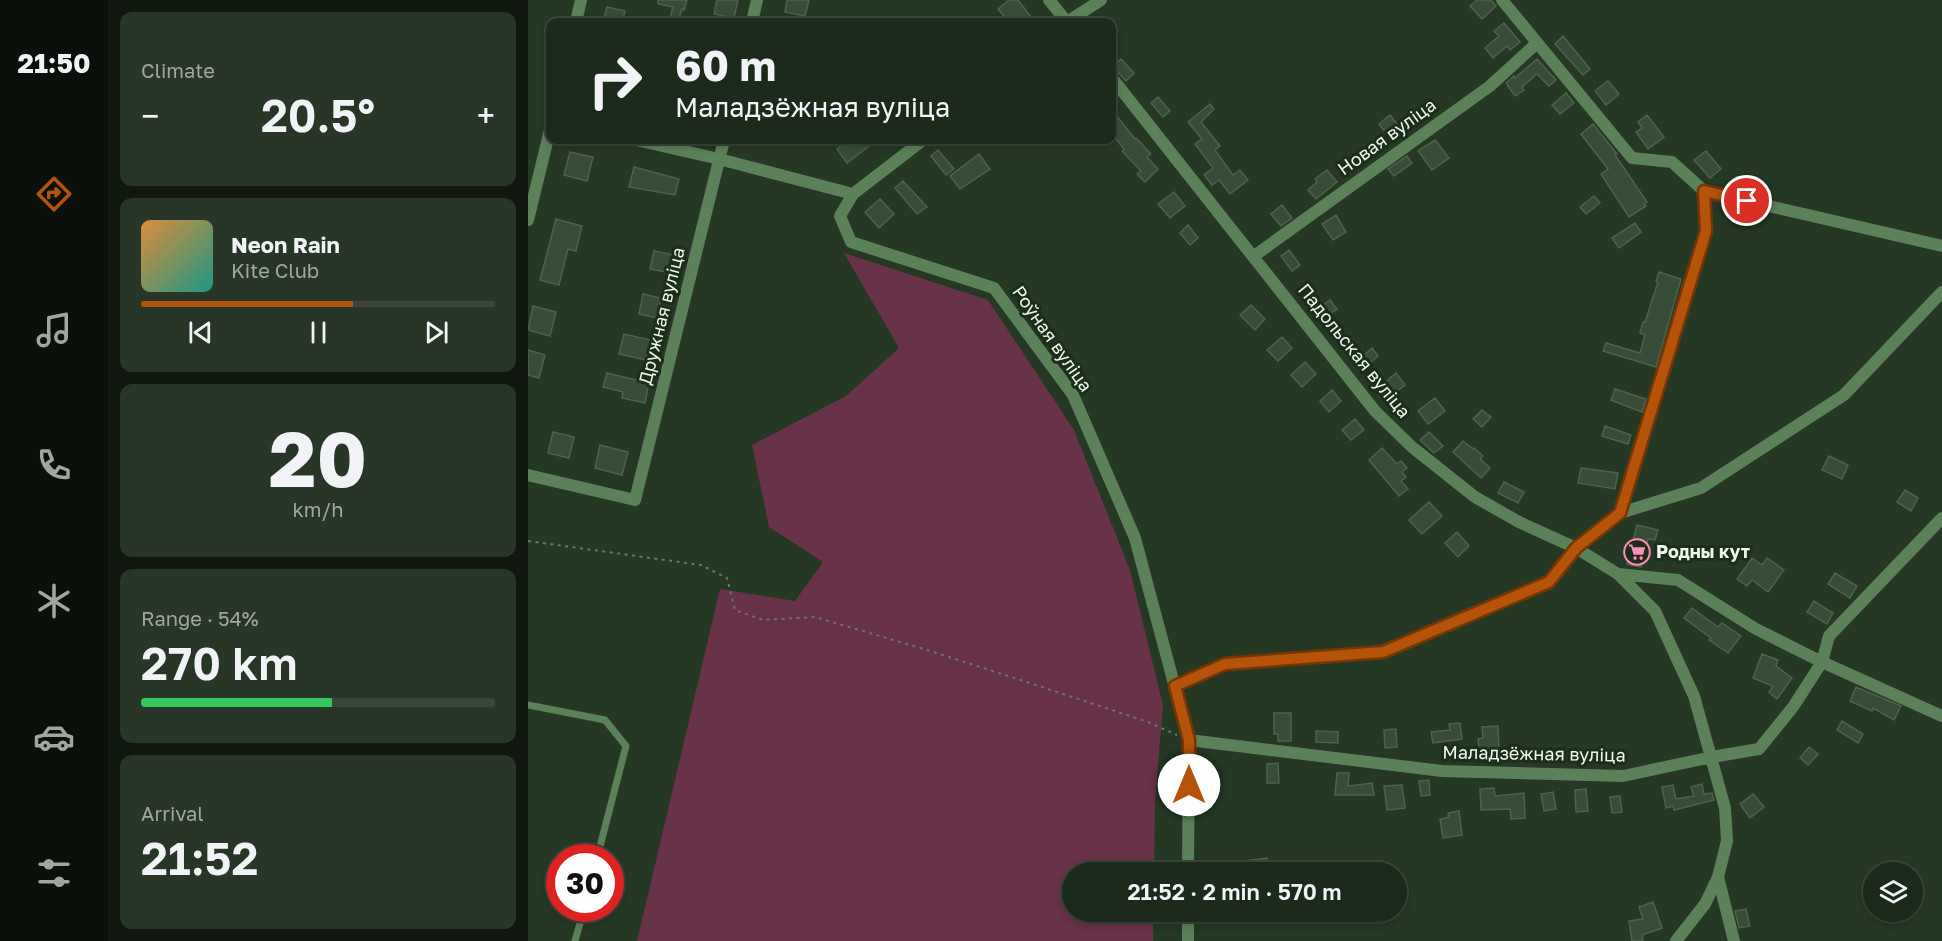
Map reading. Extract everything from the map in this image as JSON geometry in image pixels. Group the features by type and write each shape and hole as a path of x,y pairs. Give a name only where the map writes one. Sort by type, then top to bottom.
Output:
{"street":[{"path":"577,18 581,0"},
{"path":"753,18 757,0"},
{"path":"1049,0 1064,18"},
{"path":"1073,18 1101,0"},
{"path":"1502,0 1632,158 1672,162 1704,191 1942,246"},
{"name":"Новая вуліца","path":"1254,256 1490,86 1537,43"},
{"name":"Падольская вуліца","path":"1116,83 1375,411 1412,447 1475,497 1519,522 1576,548 1618,574 1678,580 1756,629 1822,662 1942,716"},
{"path":"528,220 547,144"},
{"path":"653,144 853,194"},
{"name":"Дружная вуліца","path":"528,475 635,500 723,144"},
{"name":"Роўная вуліца","path":"917,144 853,194 840,216 851,242 994,288 1073,395 1135,538 1175,686"},
{"path":"1620,513 1706,231 1704,191"},
{"path":"1188,862 1189,740 1175,686 1225,664 1383,652 1549,582 1576,548 1620,513 1701,488 1844,395 1942,292"},
{"name":"Маладзёжная вуліца","path":"1189,740 1442,771 1623,776 1759,749 1793,707 1822,662 1829,636 1942,518"},
{"path":"1618,574 1655,610 1694,696 1725,808 1727,841 1718,877 1705,904 1676,941"},
{"path":"1718,877 1734,941"},
{"path":"1188,922 1188,941"}],"lane":[{"path":"528,705 605,720 626,746 601,844"},
{"path":"575,941 580,922"}],"path":[{"path":"528,541 701,565 727,578 735,610 763,620 815,617 1036,685 1148,722 1189,740"}],"shaded area":[{"path":"844,253 988,300 1074,430 1130,570 1163,705 1155,802 1154,862 1062,862 1062,922 1153,922 1153,941 637,941 720,589 795,601 823,562 769,527 752,445 846,396 899,348"}],"building":[{"path":"658,0 687,0 679,18 670,18 673,7 658,4"},
{"path":"717,0 738,0 734,18 714,14"},
{"path":"787,0 809,0 805,16 785,12"},
{"path":"1009,0 1018,0 1031,17 1006,18 998,9"},
{"path":"1477,0 1491,0 1496,6 1482,19 1470,6"},
{"path":"607,7 625,11 623,18 604,18"},
{"path":"1504,23 1520,42 1510,50 1507,46 1493,58 1485,48 1499,36 1494,31"},
{"path":"1563,36 1590,69 1583,75 1555,44"},
{"path":"1121,59 1134,73 1126,81 1116,70 1116,64"},
{"path":"1537,59 1556,80 1549,86 1537,74 1522,87 1524,90 1515,96 1506,83"},
{"path":"1608,81 1619,94 1606,105 1595,91"},
{"path":"1566,93 1574,103 1560,114 1552,105"},
{"path":"1158,97 1170,111 1163,117 1151,103"},
{"path":"1210,104 1214,109 1201,122 1220,146 1215,150 1233,175 1240,170 1248,180 1230,194 1219,180 1212,185 1204,175 1213,168 1195,144 1202,139 1188,122"},
{"path":"1116,115 1135,139 1151,154 1147,157 1158,169 1145,182 1137,174 1141,171 1122,151 1124,149 1116,139"},
{"path":"1390,115 1403,132 1392,141 1379,124"},
{"path":"1647,115 1664,137 1648,149 1636,132 1642,128 1638,122"},
{"path":"1593,124 1617,154 1615,155 1647,202 1644,204 1646,206 1629,217 1601,174 1608,169 1581,134"},
{"path":"1435,140 1449,158 1432,170 1418,151"},
{"path":"844,144 872,144 847,163 837,149"},
{"path":"938,150 954,169 946,175 931,156"},
{"path":"1706,151 1721,169 1710,178 1694,160"},
{"path":"570,152 593,157 587,181 564,175"},
{"path":"979,154 990,169 960,189 950,176"},
{"path":"1407,156 1412,163 1394,176 1388,169"},
{"path":"634,167 679,179 675,195 629,187"},
{"path":"1327,170 1337,182 1316,199 1308,190 1317,182 1315,179"},
{"path":"903,181 927,207 917,214 895,188"},
{"path":"1174,192 1185,206 1170,218 1158,204"},
{"path":"1594,196 1600,203 1586,214 1580,207"},
{"path":"880,199 894,214 879,228 865,212"},
{"path":"1282,205 1292,218 1281,226 1271,214"},
{"path":"1336,215 1346,232 1333,240 1322,224"},
{"path":"556,219 582,226 576,251 568,249 559,285 540,280"},
{"path":"1635,223 1641,232 1619,248 1612,238"},
{"path":"1188,225 1198,238 1190,245 1180,233"},
{"path":"1289,250 1300,265 1292,271 1281,256"},
{"path":"654,251 675,255 671,273 650,269"},
{"path":"1659,272 1681,279 1656,367 1603,351 1606,343 1640,353 1645,335 1640,333 1658,282 1656,281"},
{"path":"643,294 661,298 657,318 639,314"},
{"path":"1330,300 1337,309 1322,320 1315,311"},
{"path":"1251,305 1265,319 1255,330 1240,315"},
{"path":"533,306 556,312 550,336 528,330"},
{"path":"624,334 650,340 646,360 619,354"},
{"path":"1282,337 1292,348 1278,361 1267,350"},
{"path":"1372,348 1378,356 1363,369 1356,362"},
{"path":"528,350 545,355 539,378 528,375"},
{"path":"1305,362 1316,374 1302,387 1291,375"},
{"path":"607,373 649,383 645,403 622,398 623,392 603,387"},
{"path":"1396,373 1405,385 1392,395 1383,384"},
{"path":"1615,389 1646,399 1642,412 1611,400"},
{"path":"1332,390 1341,401 1329,412 1320,401"},
{"path":"1435,398 1445,411 1428,424 1418,411"},
{"path":"1482,410 1491,417 1482,427 1473,419"},
{"path":"1355,419 1364,430 1351,440 1342,430"},
{"path":"1605,426 1631,435 1628,444 1602,436"},
{"path":"553,432 574,437 569,458 548,453"},
{"path":"1429,432 1443,446 1434,453 1420,440"},
{"path":"1463,441 1483,456 1480,459 1490,468 1481,478 1453,452"},
{"path":"600,445 628,452 622,475 595,468"},
{"path":"1382,448 1397,464 1401,461 1407,468 1402,472 1406,477 1401,481 1408,489 1399,496 1369,460"},
{"path":"1829,456 1848,465 1842,479 1822,470"},
{"path":"1581,468 1618,473 1615,489 1578,483"},
{"path":"1504,482 1524,492 1518,503 1498,493"},
{"path":"1905,490 1918,498 1911,511 1897,502"},
{"path":"1429,502 1442,516 1422,534 1409,520"},
{"name":"Родны кут","path":"1637,525 1658,530 1655,540 1648,539 1641,567 1627,564"},
{"path":"1457,532 1469,546 1458,557 1445,543"},
{"path":"1752,558 1762,565 1767,558 1784,570 1768,592 1752,580 1747,586 1737,579"},
{"path":"1835,573 1857,586 1850,598 1828,584"},
{"path":"1814,601 1833,613 1827,624 1807,612"},
{"path":"1692,608 1718,627 1722,623 1741,636 1728,653 1684,618"},
{"path":"1762,654 1778,660 1776,666 1792,678 1777,699 1769,692 1773,686 1753,678"},
{"path":"1856,687 1901,706 1894,720 1873,708 1872,711 1850,701"},
{"path":"1274,713 1291,713 1291,741 1278,741 1278,734 1274,734"},
{"path":"1842,721 1863,734 1858,743 1837,730"},
{"path":"1460,723 1462,739 1433,743 1431,732 1450,730 1449,724"},
{"path":"1498,726 1499,747 1479,749 1478,739 1483,738 1482,727"},
{"path":"1396,729 1397,747 1385,748 1384,730"},
{"path":"1316,731 1338,732 1338,743 1316,742"},
{"path":"1809,747 1818,754 1808,765 1800,758"},
{"path":"1278,763 1279,783 1267,783 1267,764"},
{"path":"1337,773 1349,773 1348,786 1372,783 1374,795 1335,795"},
{"path":"1429,780 1430,795 1421,796 1419,781"},
{"path":"1702,784 1704,794 1712,793 1714,800 1674,810 1673,806 1666,808 1662,787 1673,785 1676,799 1694,796 1691,787"},
{"path":"1402,785 1405,808 1387,810 1384,786"},
{"path":"1494,788 1495,796 1524,793 1525,818 1511,819 1510,809 1481,810 1480,789"},
{"path":"1586,789 1588,811 1576,812 1575,790"},
{"path":"1553,792 1556,809 1544,811 1541,794"},
{"path":"1753,794 1764,807 1750,818 1740,804"},
{"path":"1620,796 1622,812 1612,813 1610,797"},
{"path":"1459,811 1462,835 1443,838 1440,819 1449,817 1448,813"},
{"path":"1267,858 1267,862 1237,862"},
{"path":"1653,902 1662,928 1642,935 1643,941 1632,941 1629,921 1643,919 1639,907"},
{"path":"1746,909 1750,926 1739,928 1735,911"}],"place":[{"name":"Родны кут","path":"1637,552"}],"route":[{"path":"1189,785 1189,740 1175,686 1225,664 1383,652 1549,582 1576,548 1620,513 1706,231 1704,191 1747,201"}]}
